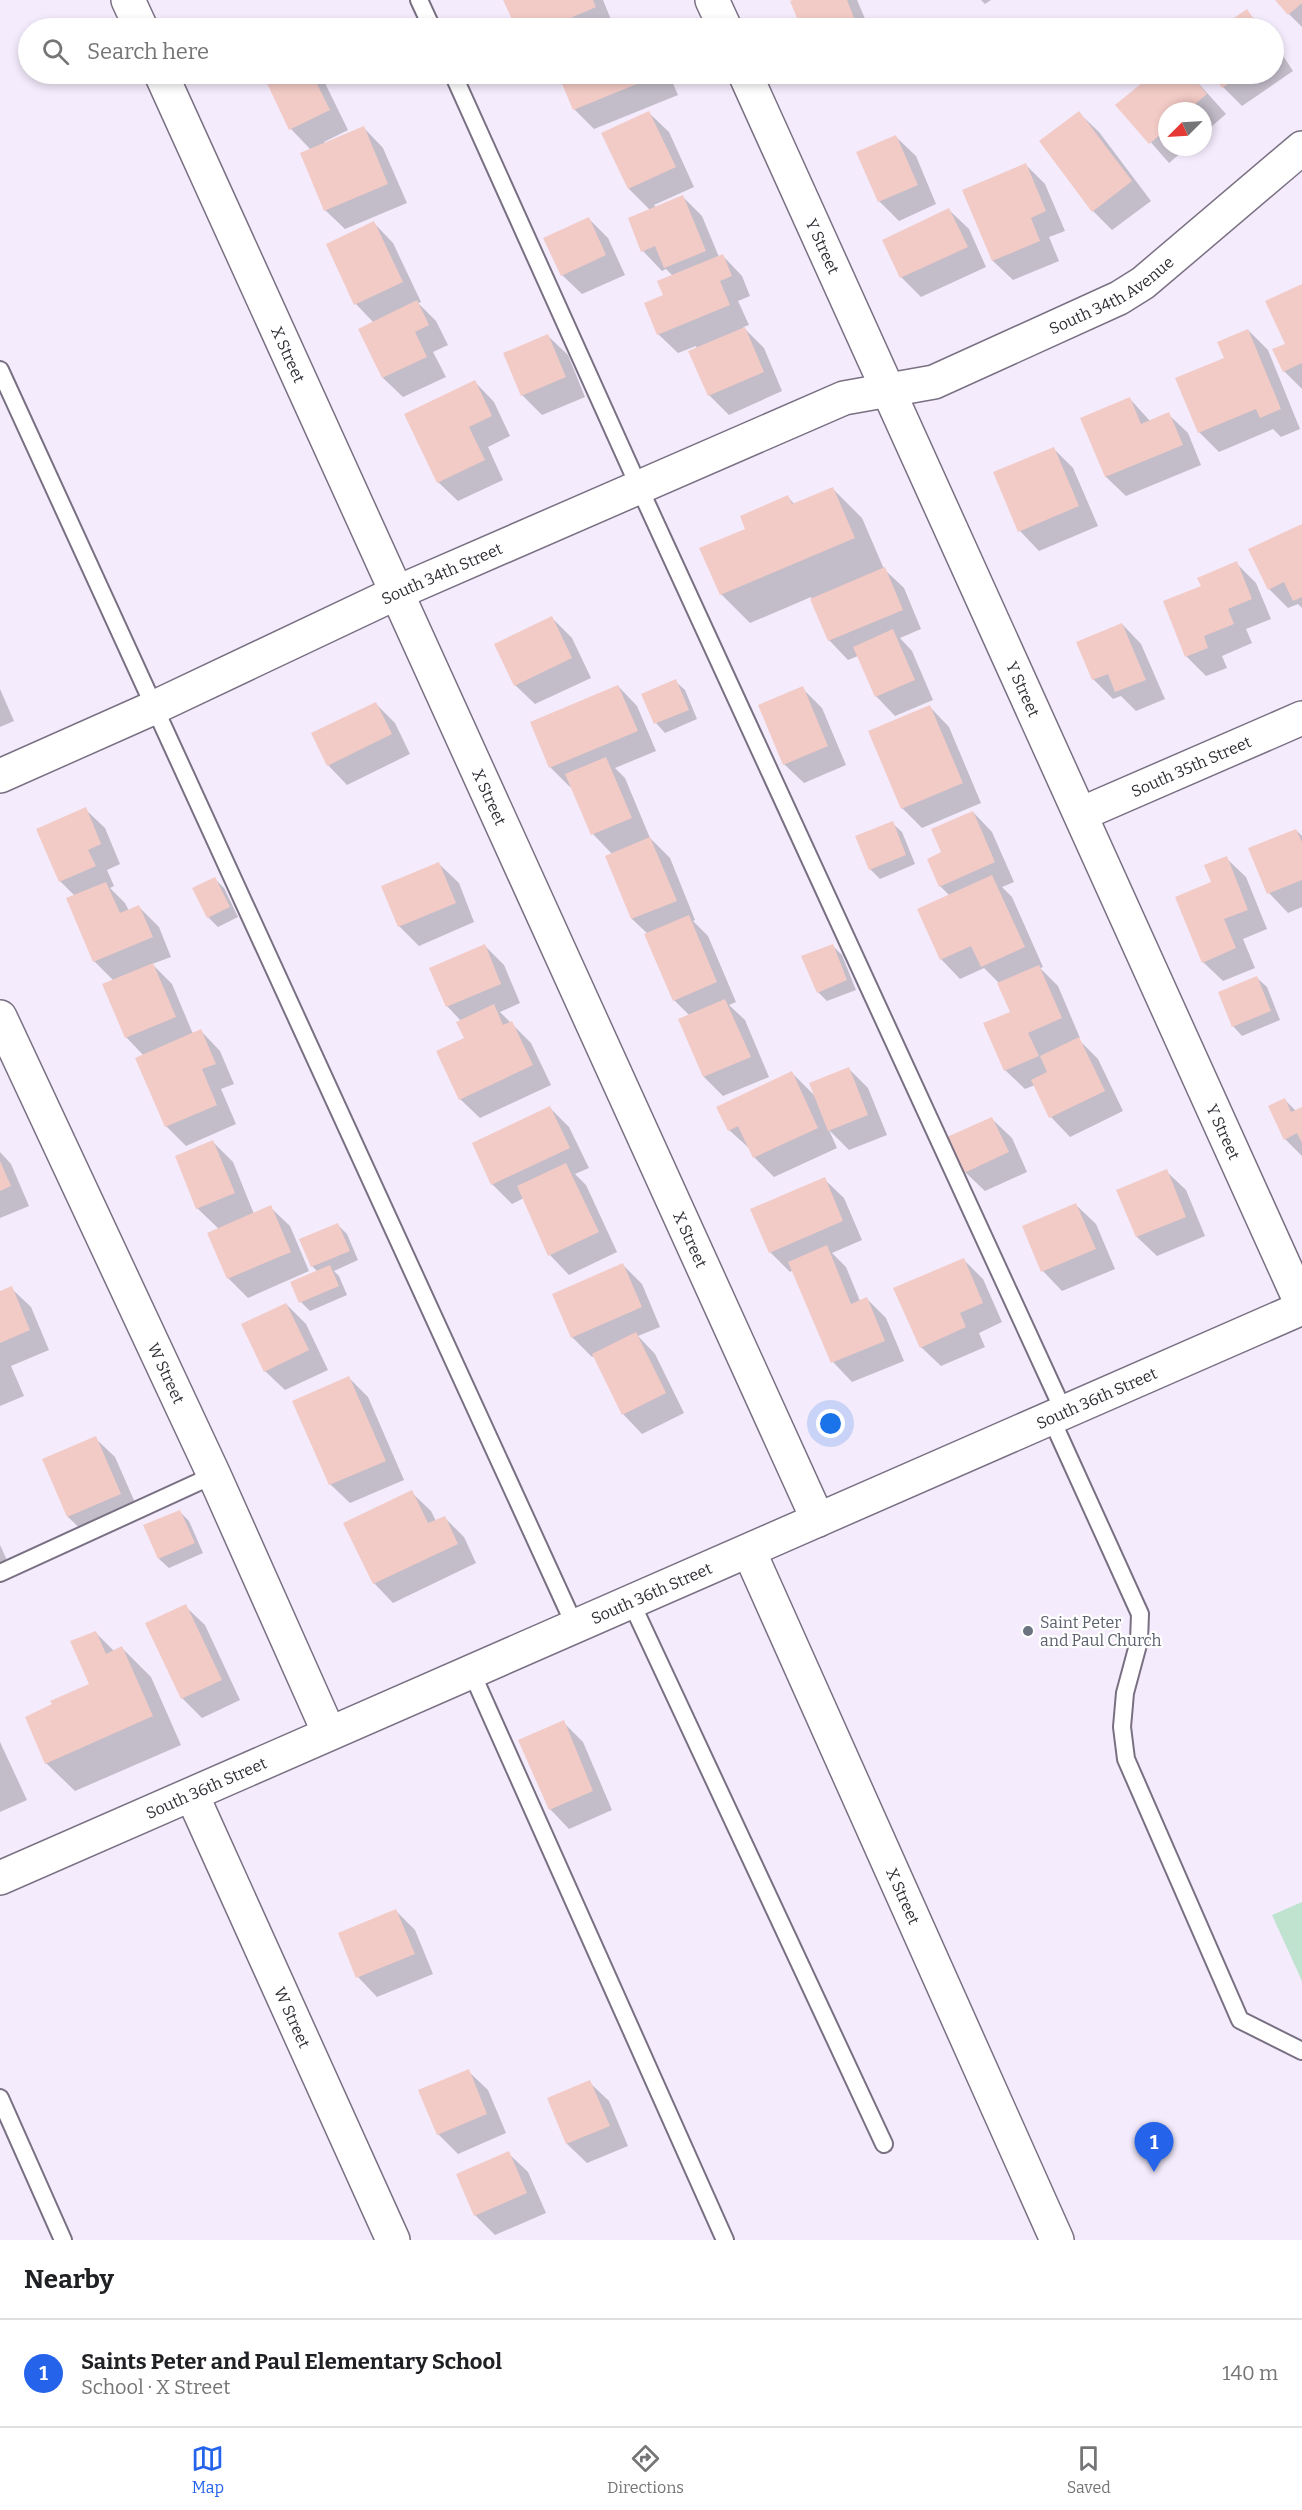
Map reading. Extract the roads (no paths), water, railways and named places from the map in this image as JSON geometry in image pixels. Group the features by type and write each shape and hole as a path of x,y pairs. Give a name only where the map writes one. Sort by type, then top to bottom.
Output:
{"street":[{"path":"128,0 136,18"},
{"path":"712,0 720,18"},
{"name":"X Street","path":"166,84 818,1521"},
{"name":"Y Street","path":"750,84 890,390 1302,1306"},
{"name":"South 34th Avenue","path":"890,390 934,382 1119,298 1143,283 1302,148"},
{"name":"South 34th Street","path":"0,776 153,708 396,594 844,398 890,390"},
{"name":"South 35th Street","path":"1081,814 1302,718"},
{"name":"W Street","path":"0,1017 214,1475 329,1733"},
{"name":"South 36th Street","path":"0,1878 818,1521 1302,1306"},
{"name":"X Street","path":"749,1551 1057,2240"},
{"name":"W Street","path":"192,1795 393,2240"}],"lane":[{"path":"419,0 427,18"},
{"path":"458,84 1058,1415 1140,1614 1139,1641 1124,1704 1122,1727 1126,1760 1240,2020 1302,2051"},
{"path":"0,370 575,1626"},
{"path":"0,1573 214,1475"},
{"path":"631,1602 884,2144"},
{"path":"471,1671 725,2240"},
{"path":"0,2098 63,2240"}],"place":[{"name":"Saint Peter and Paul Church","path":"1028,1631"},
{"name":"Saints Peter and Paul Elementary School","path":"1154,2172"}]}
